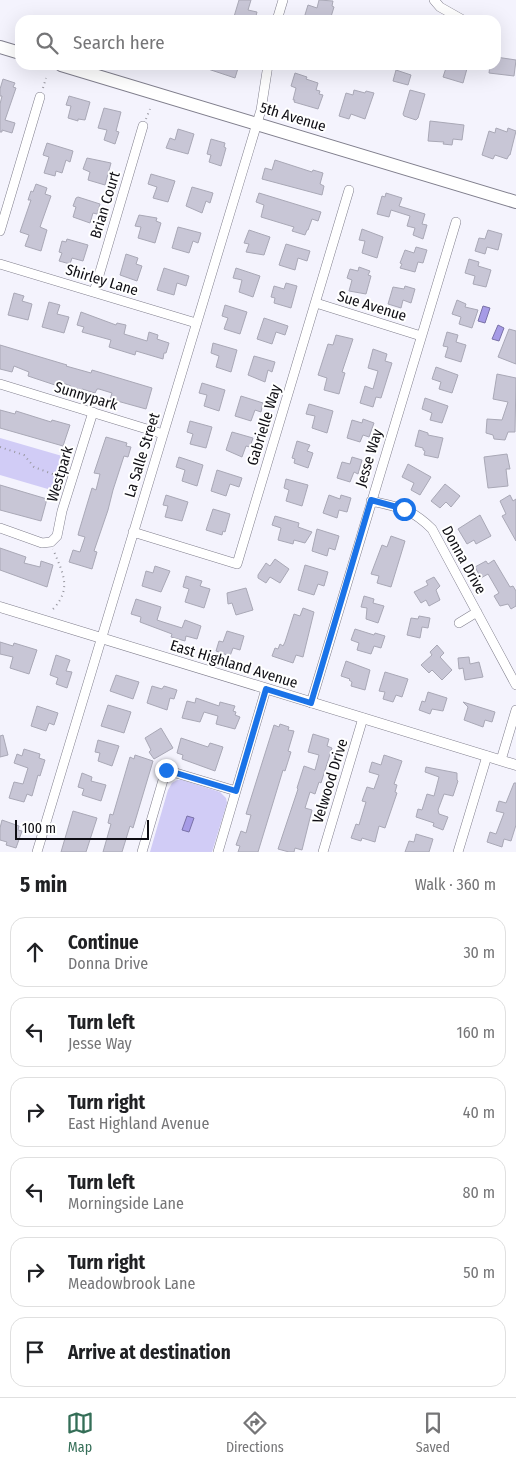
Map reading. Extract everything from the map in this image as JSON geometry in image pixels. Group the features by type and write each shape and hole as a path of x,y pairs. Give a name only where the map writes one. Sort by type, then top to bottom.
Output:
{"main road":[{"path":"0,47 15,52"},
{"name":"5th Avenue","path":"78,70 516,202"}],"street":[{"path":"278,15 283,0"},
{"path":"434,0 440,7 454,15"},
{"name":"La Salle Street","path":"37,852 261,107 267,70"},
{"path":"0,232 40,98"},
{"name":"Brian Court","path":"94,292 143,126"},
{"name":"Gabrielle Way","path":"133,532 237,564 349,190"},
{"name":"Jesse Way","path":"311,703 456,222"},
{"name":"Shirley Lane","path":"0,264 196,324"},
{"name":"Sue Avenue","path":"316,303 421,336"},
{"name":"Sunnypark","path":"0,384 163,434"},
{"name":"Westpark","path":"50,542 57,536 62,511 93,412"},
{"name":"Donna Drive","path":"371,500 404,509 420,517 432,529 516,685"},
{"path":"0,528 42,543 50,542"},
{"name":"East Highland Avenue","path":"0,607 516,765"},
{"name":"Donna Drive","path":"459,623 477,612"},
{"path":"218,852 266,689"},
{"path":"502,760 516,710"},
{"name":"Velwood Drive","path":"323,852 363,718"},
{"path":"458,852 487,756"},
{"path":"142,852 166,770 236,791"}],"path":[{"path":"40,98 46,78"},
{"path":"0,447 24,455 34,467 63,478"},
{"path":"50,542 63,573 65,584 61,600 53,609"}],"shaded area":[{"path":"483,306 490,308 485,323 478,321"},
{"path":"498,325 504,328 499,341 492,339"},
{"path":"0,438 69,458 58,492 0,475"},
{"path":"177,780 220,792 226,798 227,803 212,852 150,852 168,790 172,783"},
{"path":"187,816 194,818 189,832 182,830"}],"building":[{"path":"239,0 251,0 248,10 257,12 256,15 234,15"},
{"path":"319,0 333,1 332,6 334,7 332,15 305,15 308,5 317,8"},
{"path":"501,58 516,60 514,76 489,73 489,70 501,70"},
{"path":"211,70 237,70 235,78"},
{"path":"396,70 411,75 408,85 393,81"},
{"path":"445,70 467,70 463,83 443,77"},
{"path":"295,73 318,83 316,90 320,91 319,94 323,95 318,109 294,102 296,88 291,86"},
{"path":"3,79 15,83 13,87 16,88 5,120 15,123 12,133 2,130 0,132 0,104 2,96 0,96 0,89"},
{"path":"354,90 374,93 365,119 351,114 349,119 339,116 346,93 353,95"},
{"path":"410,90 425,94 416,120 403,114"},
{"path":"69,96 90,102 85,120 78,119 78,121 68,118 71,106 66,105"},
{"path":"104,108 121,112 116,131 119,132 115,144 104,140 107,130 98,128"},
{"path":"430,121 464,125 462,140 453,139 452,145 443,144 444,142 428,141"},
{"path":"496,128 507,132 508,128 516,131 510,155 507,159 495,155 493,159 482,155 489,131 495,133"},
{"path":"178,129 194,134 188,154 166,148 170,138 175,140"},
{"path":"211,139 225,143 224,147 226,148 221,166 209,162 211,155 207,154"},
{"path":"47,143 73,151 70,162 66,160 62,173 56,171 55,176 44,173 49,157 43,155"},
{"path":"87,158 111,163 105,185 88,180 90,172 83,169"},
{"path":"275,160 312,172 313,170 323,173 320,184 324,186 322,195 262,179 265,168 272,170"},
{"path":"151,174 175,181 168,202 153,198 157,187 148,184"},
{"path":"36,184 47,188 45,194 51,196 40,227 47,230 41,251 25,246 29,235 20,232 31,200 28,200 31,191 33,192"},
{"path":"192,187 213,193 210,203 206,201 202,213 186,206"},
{"path":"259,193 321,212 318,221 312,219 305,235 292,231 294,227 261,217 264,205 256,202"},
{"path":"386,193 402,198 399,206 425,214 422,224 427,225 423,239 413,235 415,228 407,226 410,216 391,210 389,217 377,214 382,196 385,197"},
{"path":"78,197 100,204 97,214 93,213 90,223 73,217 76,207 73,206"},
{"path":"139,215 157,218 156,221 161,223 155,243 138,238 141,227 135,226"},
{"path":"178,227 201,233 198,243 193,241 189,253 172,248"},
{"path":"362,229 383,237 377,258 362,253 365,241 359,240"},
{"path":"249,230 270,237 264,255 246,252 249,244 244,243"},
{"path":"488,230 502,234 498,250 487,247 485,254 475,251 479,238 485,239"},
{"path":"67,239 88,245 83,261 72,258 70,264 59,261 62,253 59,252 62,241 66,242"},
{"path":"286,244 310,251 307,261 298,258 295,270 279,265"},
{"path":"416,247 427,250 423,263 418,262 415,272 400,268 405,250 414,253"},
{"path":"126,254 138,258 136,264 142,266 137,281 120,275"},
{"path":"469,259 479,262 478,266 491,270 486,287 473,284 475,276 465,273"},
{"path":"359,267 370,271 368,275 371,276 366,294 349,291 352,280 347,278 350,269 358,271"},
{"path":"164,268 189,276 186,286 177,283 174,295 157,290"},
{"path":"236,268 260,276 253,297 239,292 242,280 233,278"},
{"path":"286,283 297,286 291,308 274,303 275,298 271,297 274,286 284,289"},
{"path":"405,286 415,289 411,303 403,300 401,308 388,304 393,287 404,289"},
{"path":"14,293 24,296 22,301 32,304 28,320 8,315"},
{"path":"457,300 466,304 465,307 478,310 472,328 459,324 461,317 452,314"},
{"path":"49,302 60,305 57,314 69,317 64,333 42,327"},
{"path":"225,305 247,312 240,334 224,329 228,318 222,316"},
{"path":"81,312 116,325 117,323 126,325 124,334 147,341 149,332 158,335 157,339 169,343 163,359 136,351 135,355 109,347 111,340 82,332 84,327 77,325"},
{"path":"264,318 288,326 285,335 276,332 272,344 257,339"},
{"path":"509,329 516,331 516,364 498,357"},
{"path":"447,332 458,335 456,342 466,345 461,362 445,357 448,347 443,346"},
{"path":"336,335 353,339 342,372 345,373 339,394 324,390 327,378 318,375 328,344 333,345"},
{"path":"213,343 237,350 231,372 216,367 219,356 211,353"},
{"path":"0,345 66,366 91,373 92,370 152,388 146,409 110,399 112,393 99,389 95,393 82,389 81,393 71,390 71,386 57,381 55,385 28,376 29,372 14,366 12,372 0,369"},
{"path":"373,349 387,354 385,361 392,363 381,398 376,397 373,407 360,403 365,386 373,389 378,371 368,368"},
{"path":"254,356 275,362 272,372 268,370 265,382 248,375"},
{"path":"436,367 458,375 452,393 439,389 441,382 432,379"},
{"path":"497,374 516,378 515,432 508,432 505,440 494,439 493,435 486,433 487,419 502,420 508,402 493,399"},
{"path":"202,383 225,390 219,411 204,406 207,395 199,393"},
{"path":"241,396 263,403 261,412 255,410 251,421 235,416"},
{"path":"425,398 448,406 442,423 430,420 432,413 422,409"},
{"path":"309,404 333,411 327,433 312,428 315,416 306,414"},
{"path":"0,410 15,414 16,411 51,422 52,420 70,425 63,446 0,428"},
{"path":"363,419 374,423 369,437 363,435 360,442 347,438 352,420 362,423"},
{"path":"190,421 212,427 206,448 190,444 193,434 187,432"},
{"path":"419,430 428,433 428,435 443,438 438,458 424,455 425,451 423,448 415,446"},
{"path":"232,432 253,438 250,447 246,446 242,457 226,450"},
{"path":"106,437 127,443 126,446 131,447 128,457 124,456 113,490 94,551 97,552 92,569 69,562 73,550 80,552 85,537 78,535 92,488 96,490 100,474 94,473"},
{"path":"297,441 310,445 307,451 313,453 308,468 294,463 295,459 292,458"},
{"path":"507,454 510,469 506,469 508,486 488,488 484,457"},
{"path":"179,457 203,465 197,486 182,481 185,470 176,467"},
{"path":"352,457 362,460 358,474 354,472 350,482 337,478 342,462 350,464"},
{"path":"408,464 431,477 420,495 411,490 414,483 402,477"},
{"path":"217,470 242,478 239,487 230,484 226,496 211,491"},
{"path":"286,479 308,485 302,506 286,501 289,490 284,488"},
{"path":"445,484 460,496 451,507 446,502 440,508 431,501"},
{"path":"0,485 47,499 41,521 0,510"},
{"path":"166,495 188,502 182,521 165,517 168,506 163,505"},
{"path":"329,495 340,499 341,495 351,498 347,512 339,510 337,518 323,513"},
{"path":"510,495 513,501 516,499 516,541 502,516 506,514 500,501"},
{"path":"213,509 230,514 225,532 223,531 222,535 206,530"},
{"path":"480,515 491,536 476,544 474,540 467,544 458,529"},
{"path":"275,516 299,523 298,527 312,532 305,543 294,540 293,544 278,540 281,528 272,525"},
{"path":"317,529 339,536 335,550 329,548 327,556 312,551"},
{"path":"391,536 405,541 391,587 377,583 379,576 371,574 382,545 387,547"},
{"path":"0,548 26,557 24,563 40,567 41,561 53,565 47,587 0,570"},
{"path":"275,559 289,569 280,583 270,577 266,583 258,578 258,575 266,563 270,566"},
{"path":"494,560 510,587 513,586 516,591 516,606 511,609 508,604 500,606 494,596 499,593 488,574 481,578 475,567 486,561 488,564"},
{"path":"305,565 328,572 324,586 318,584 314,595 298,590"},
{"path":"155,566 170,571 161,592 142,586 146,571 153,573"},
{"path":"186,576 202,581 200,586 210,589 204,608 185,602 189,589 183,587"},
{"path":"434,577 440,586 436,590 440,600 429,606 426,600 421,603 414,592 428,585 426,581"},
{"path":"246,588 253,610 236,615 232,603 228,604 227,593"},
{"path":"364,596 374,599 373,603 384,606 378,623 366,619 367,608 361,607"},
{"path":"136,599 161,607 157,620 182,628 185,620 201,626 197,639 186,636 185,641 171,637 172,634 140,622 141,617 131,614"},
{"path":"303,608 314,612 303,657 296,655 293,663 272,656 275,648 278,649 280,644 283,646 294,614 300,616"},
{"path":"419,616 430,618 428,628 422,627 420,638 407,635 411,618 418,619"},
{"path":"355,629 374,635 375,633 385,636 381,648 374,646 371,654 357,650 359,643 351,640"},
{"path":"227,631 244,636 240,650 233,648 230,656 216,651 219,641 223,642"},
{"path":"0,642 13,646 14,643 37,650 29,674 10,668 13,657 0,654"},
{"path":"437,645 444,653 440,657 452,670 442,680 432,670 429,673 421,665 432,655 430,652"},
{"path":"56,655 70,660 66,671 72,672 67,688 56,684 58,678 50,675"},
{"path":"469,657 470,664 479,662 483,677 465,680 463,668 459,669 458,658"},
{"path":"346,661 370,670 365,690 351,686 352,682 350,679 341,676"},
{"path":"385,672 408,679 402,697 396,695 393,702 383,699 385,692 379,691"},
{"path":"116,675 139,682 133,699 110,691"},
{"path":"152,686 162,689 164,686 177,690 174,699 170,698 167,710 147,703"},
{"path":"428,692 447,698 443,711 432,709 430,714 419,710 422,701 425,702"},
{"path":"196,698 219,706 220,702 235,706 233,711 236,712 235,715 240,717 235,729 216,724 218,716 204,712 200,722 182,718 187,701 195,703"},
{"path":"463,702 495,712 492,722 485,720 483,727 464,720 468,707"},
{"path":"108,705 131,712 124,733 101,726"},
{"path":"37,706 58,713 54,725 49,723 46,731 31,726"},
{"path":"280,724 289,727 288,730 294,731 288,751 291,752 285,771 283,770 258,852 238,852 240,846 236,845 241,831 246,833 251,815 246,814 274,725 279,727"},
{"path":"161,728 173,748 154,759 149,752 151,750 145,738"},
{"path":"313,734 329,739 327,746 332,748 321,783 319,782 315,794 310,792 305,808 312,810 302,850 295,848 294,852 289,852 278,849 304,766 315,770 319,755 308,752"},
{"path":"3,735 8,755 0,757 0,736"},
{"path":"181,738 208,747 210,743 223,747 215,771 182,759 183,755 177,753"},
{"path":"98,740 119,746 112,766 98,761 100,753 95,752"},
{"path":"24,749 40,754 39,758 45,760 32,796 27,794 24,802 9,798 14,782 23,784 28,768 14,763 17,754 22,756"},
{"path":"135,755 153,761 133,828 130,826 122,852 103,852 111,824 108,823 110,814 113,815 130,757 134,759"},
{"path":"384,755 402,761 394,784 397,785 395,792 397,793 385,828 379,826 375,842 362,838 361,841 351,838 356,824 359,825 366,802 362,801 367,787 374,789 379,775 369,772 372,762 381,765"},
{"path":"426,767 457,773 458,781 453,796 444,794 438,810 439,814 448,817 443,830 433,826 434,823 416,817 418,809 422,810 427,794 434,796 439,777 425,772"},
{"path":"82,773 92,777 91,781 106,785 101,801 82,795 84,789 78,787"},
{"path":"514,783 516,783 516,825 511,841 504,839 502,847 487,842 490,832 496,834 504,813 496,811 499,801 506,803"},
{"path":"73,811 97,818 86,852 61,852"},
{"path":"2,820 19,826 18,830 22,831 16,848 6,845 7,842 0,840"},
{"path":"416,834 433,839 429,852 405,852 409,841 414,842"}],"route":[{"path":"166,770 236,791 266,689 311,703 371,500 404,509"}]}
